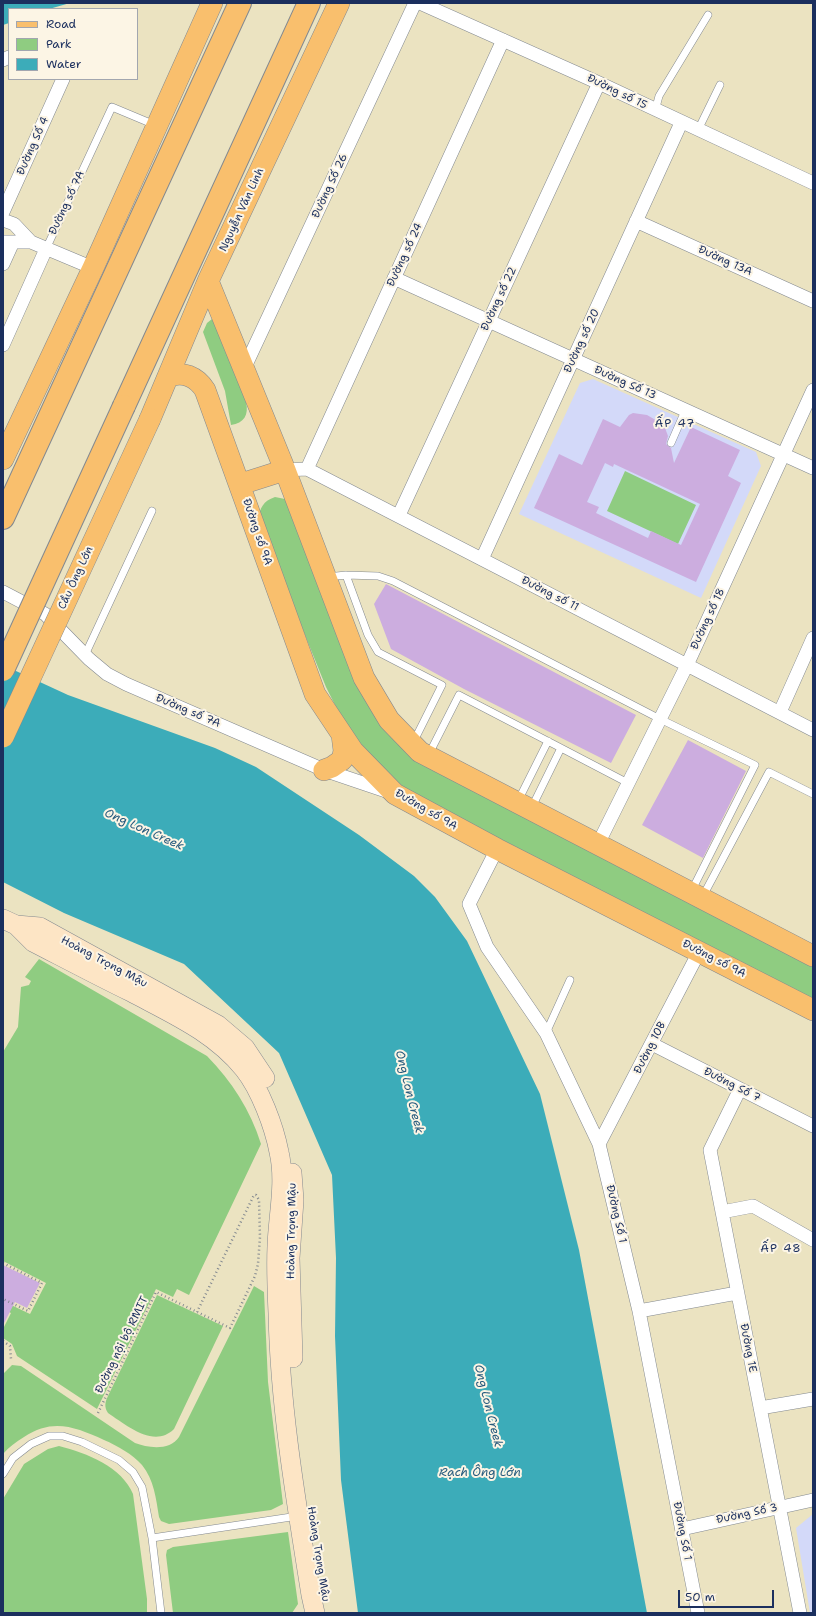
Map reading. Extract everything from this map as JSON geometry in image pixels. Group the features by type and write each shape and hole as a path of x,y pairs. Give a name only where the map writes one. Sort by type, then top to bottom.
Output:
{"highway":[{"path":"3,518 240,3"},
{"path":"3,670 309,3"}],"main road":[{"path":"3,459 93,268 212,3"},
{"name":"Nguyễn Văn Linh","path":"150,419 208,281 340,3"},
{"path":"208,281 285,470 336,576 359,638 364,678 389,720 420,750 696,896 812,954"},
{"name":"Đường số 9A","path":"168,378 174,374 182,374 192,377 201,383 205,390 241,484 315,694 353,751 395,794 497,849 813,1010"},
{"name":"Cầu Ông Lớn","path":"3,737 150,419"},
{"path":"241,484 285,470"},
{"path":"324,770 332,768 342,760 344,751 342,735"},
{"name":"Hoàng Trọng Mậu","path":"10,922 33,942 181,1018 213,1038 244,1070 255,1085 274,1131 280,1154 281,1191 277,1248 281,1375 292,1473 317,1611"},
{"name":"Hoàng Trọng Mậu","path":"10,922 40,927 218,1025 245,1048 268,1083 285,1127 290,1150 294,1200 290,1258 293,1371 303,1458 322,1592 317,1611"}],"street":[{"name":"Đường Số 26","path":"244,369 415,3"},
{"name":"Đường số 15","path":"420,3 599,83 655,111 813,183"},
{"name":"Đường số 24","path":"306,469 503,40"},
{"name":"Đường Số 4","path":"3,212 63,80"},
{"name":"Đường số 22","path":"399,515 599,83"},
{"name":"Đường số 20","path":"482,559 681,123"},
{"path":"3,220 14,224 31,242 93,268"},
{"name":"Đường 13A","path":"636,222 813,302"},
{"path":"3,264 8,242 31,242"},
{"name":"Đường số 7A","path":"3,345 46,249"},
{"name":"Đường Số 13","path":"394,278 813,468"},
{"name":"Đường số 18","path":"598,844 687,665 813,390"},
{"name":"Đường số 11","path":"285,470 306,469 399,515 813,730"},
{"name":"Đường số 7A","path":"3,592 45,614 85,655 107,674 126,684 324,770 395,794"},
{"path":"780,712 813,638"},
{"name":"Đường Số 1","path":"497,849 469,904 487,947 546,1033 599,1144 639,1311 698,1613"},
{"name":"Đường 10B","path":"599,1144 699,952"},
{"name":"Đường Số 7","path":"652,1044 813,1126"},
{"name":"Đường 1E","path":"740,1089 710,1150 800,1613"},
{"path":"722,1212 753,1206 813,1240"},
{"path":"639,1311 737,1293"},
{"path":"760,1408 813,1398"},
{"name":"Đường Số 3","path":"682,1529 813,1500"}],"lane":[{"path":"655,111 659,96 708,15"},
{"path":"698,130 720,84"},
{"name":"Đường số 7A","path":"46,249 112,107 157,126"},
{"path":"671,443 685,411"},
{"path":"85,655 152,511"},
{"path":"336,576 378,576 392,581 660,719 756,765 696,896"},
{"path":"359,638 378,652 442,685 420,750"},
{"path":"420,750 459,695 628,782"},
{"path":"524,806 548,741"},
{"path":"524,806 561,748"},
{"path":"696,896 769,772 813,794"},
{"path":"546,1033 570,980"},
{"path":"3,1474 13,1458 37,1441 49,1436 63,1436 82,1442 119,1460 133,1472 142,1487 152,1538 161,1613"},
{"path":"152,1538 299,1516"}],"path":[{"name":"Đường nội bộ RMIT","path":"98,1413 156,1292 197,1312 230,1328 255,1276 258,1264 260,1200 256,1195 254,1195 197,1312"},
{"path":"3,1263 42,1283 28,1311 3,1299"},
{"path":"3,1341 10,1346 11,1359"}],"shaded area":[{"path":"593,379 756,452 761,466 701,598 519,514 580,383"},
{"path":"813,1514 813,1613 810,1613 796,1528"}],"green space":[{"path":"212,319 217,321 246,402 246,414 242,420 236,424 231,425 225,391 203,332 207,323"},
{"path":"625,471 696,505 678,544 607,511"},
{"path":"275,497 285,499 388,728 813,963 813,1005 401,787 356,739 340,715 326,687 258,519 263,505"},
{"path":"39,959 207,1056 232,1086 246,1108 257,1131 261,1144 189,1295 177,1289 173,1297 156,1289 97,1409 17,1356 12,1344 3,1338 3,1329 11,1313 5,1310 9,1304 30,1314 46,1283 3,1261 3,1052 18,1027 21,987 29,985 31,981 25,977"},
{"path":"254,1286 264,1292 268,1382 283,1504 271,1510 169,1524 161,1521 159,1517 152,1483 142,1465 134,1457 93,1435 74,1428 54,1426 35,1431 24,1437 3,1454 3,1374 12,1365 21,1366 135,1443 152,1447 170,1445 179,1437"},
{"path":"157,1295 223,1326 174,1429 166,1435 158,1437 149,1436 132,1429 108,1413 105,1404"},
{"path":"59,1446 102,1462 121,1476 128,1484 133,1494 147,1599 147,1613 3,1613 3,1499 24,1464 48,1449"},
{"path":"288,1532 298,1604 292,1613 173,1613 166,1555 167,1550 173,1547"}],"water":[{"path":"3,3 70,3 52,8 8,8 8,23 3,25"},
{"name":"Rạch Ông Lớn","path":"3,665 68,695 215,748 256,767 359,835 414,876 435,897 467,941 540,1094 579,1250 647,1613 358,1613 341,1480 335,1336 336,1258 332,1175 279,1053 184,964 64,913 3,882"}],"building":[{"path":"633,413 647,415 659,422 665,428 668,436 666,444 671,448 674,463 691,427 740,450 728,476 741,483 696,582 534,508 559,454 582,465 603,419 620,427 629,415","holes":["605,463 613,467 614,464 700,504 681,545 651,531 648,538 596,513 599,507 587,502"]},
{"path":"386,584 636,715 611,763 464,689 391,649 374,604"},
{"path":"688,740 746,771 703,858 642,825"},
{"path":"3,1265 40,1283 27,1308 15,1302 3,1325"}],"district":[{"name":"ẤP 47","path":"675,424"},
{"name":"ẤP 48","path":"781,1249"}],"water label":[{"name":"Ong Lon Creek","path":"144,830"},
{"name":"Ong Lon Creek","path":"409,1092"},
{"name":"Ong Lon Creek","path":"488,1406"}]}
